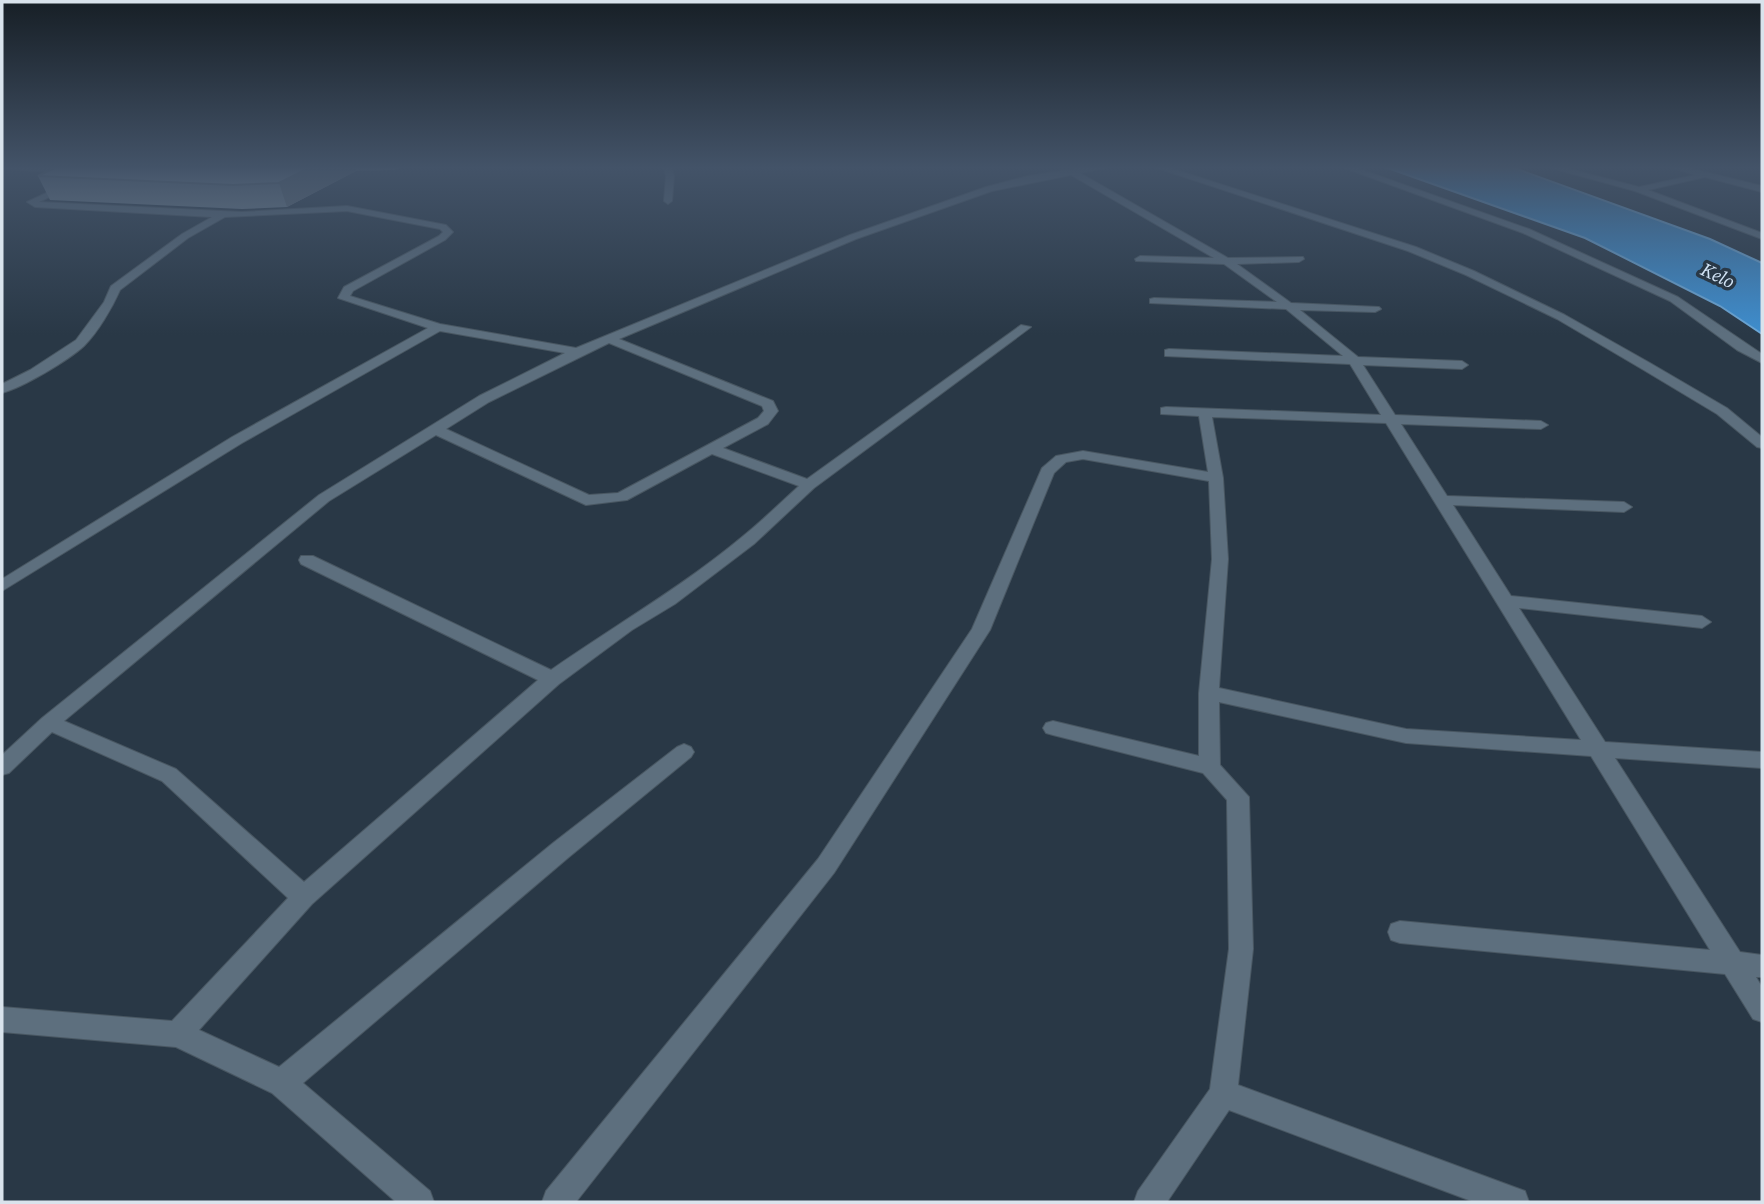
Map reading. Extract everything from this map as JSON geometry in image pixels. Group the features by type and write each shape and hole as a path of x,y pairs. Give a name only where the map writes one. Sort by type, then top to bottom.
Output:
{"street":[{"path":"2,389 34,373 80,343 109,302 114,288 185,236 210,222"},
{"path":"418,222 443,227 448,232 442,238 348,289 344,298 438,327 577,352"},
{"path":"2,767 49,723 324,498 484,399 577,352 853,237 895,222"},
{"path":"1164,222 1227,261 1290,306 1353,359 1731,965 1762,1010"},
{"path":"1329,222 1412,249 1471,273 1561,317 1722,411 1762,444"},
{"path":"1501,222 1662,293 1762,359"},
{"path":"1725,222 1762,236"},
{"path":"1140,259 1299,259"},
{"path":"1154,300 1376,309"},
{"path":"2,586 237,440 438,327"},
{"path":"178,1034 304,897 552,679 626,626 669,600 738,548 809,485 1025,327"},
{"path":"435,429 586,500 604,500 622,496 711,449 763,421 771,411 768,404 610,339"},
{"path":"1169,354 1462,365"},
{"path":"1166,411 1541,425"},
{"path":"1205,413 1216,478 1220,559 1209,693 1210,766"},
{"path":"711,449 809,485"},
{"path":"557,1202 826,866 981,630 1047,471 1060,459 1083,455 1216,478"},
{"path":"1442,500 1624,507"},
{"path":"307,561 443,624 552,679"},
{"path":"1505,601 1702,622"},
{"path":"1209,693 1406,736 1762,760"},
{"path":"49,723 169,775 304,897"},
{"path":"1053,728 1210,766 1238,797 1241,949 1223,1094 1149,1202"},
{"path":"282,1083 561,850 684,752"},
{"path":"1400,932 1762,966"},
{"path":"2,1020 178,1034 282,1083 419,1202"},
{"path":"1223,1094 1514,1202"}],"water":[{"name":"Kelo","path":"1540,222 1664,222 1710,239 1762,263 1762,334 1720,306 1585,238"}]}
